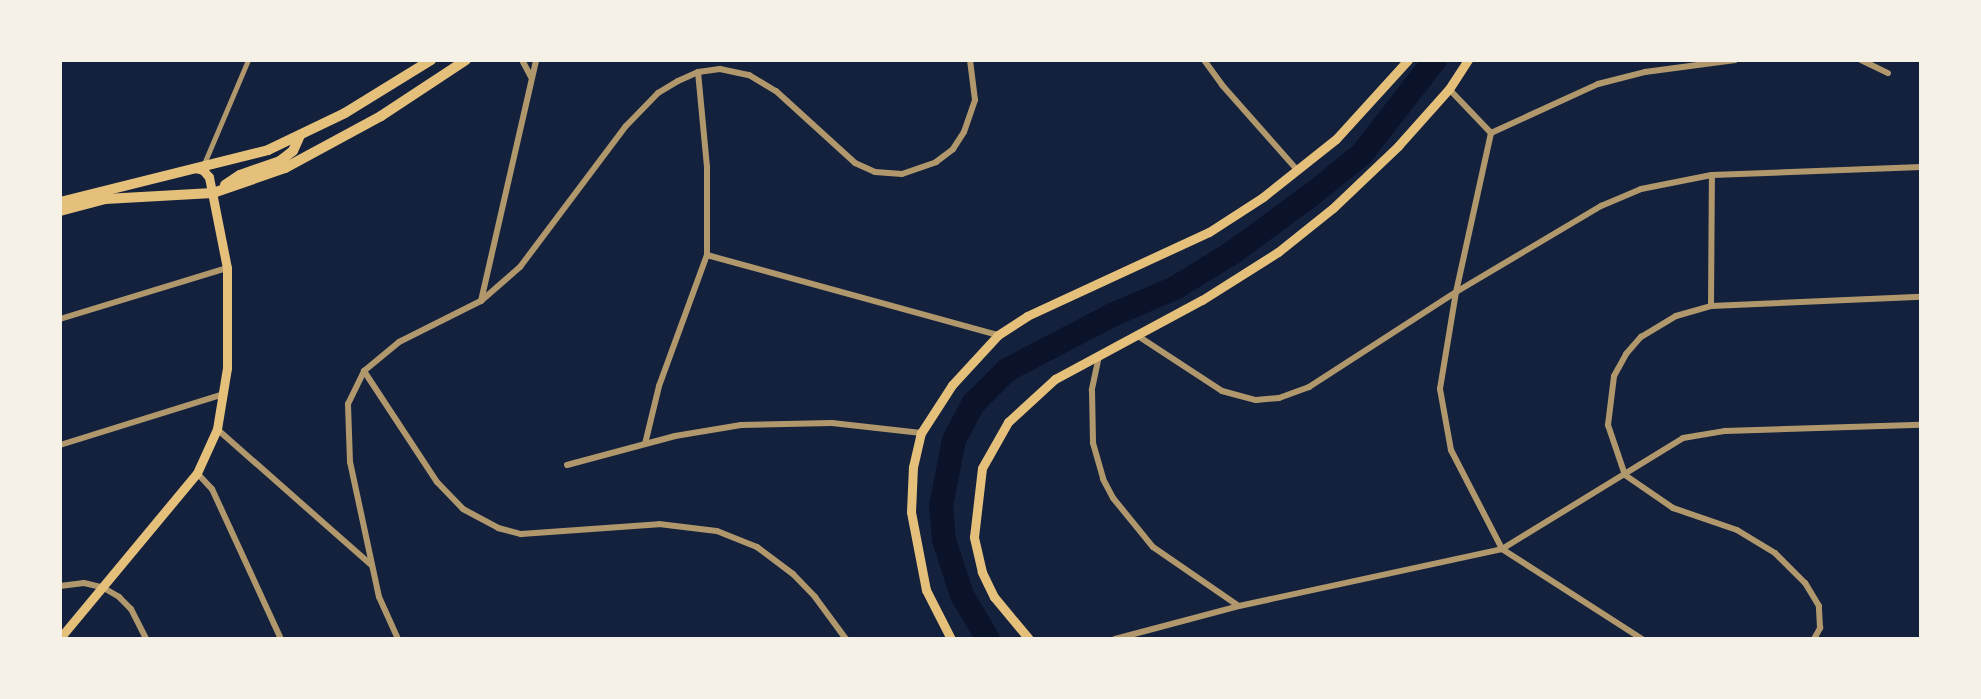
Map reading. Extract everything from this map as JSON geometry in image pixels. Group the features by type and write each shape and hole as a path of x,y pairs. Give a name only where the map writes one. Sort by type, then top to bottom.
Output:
{"main road":[{"path":"60,202 240,159 300,135 431,60"},
{"path":"60,211 105,199 213,193 285,168 381,116 466,60"},
{"path":"951,639 926,590 914,538 911,487 921,433 952,385 998,335 1027,316 1209,232 1298,171 1371,105 1408,60"},
{"path":"1029,639 1002,610 982,572 974,537 977,487 990,449 1021,406 1055,379 1138,336 1278,252 1362,182 1449,89 1468,60"},
{"path":"213,193 240,175 280,161 293,151 300,135"},
{"path":"60,638 197,473 217,429 224,394 227,268 213,193 207,173 199,168"}],"street":[{"path":"199,168 248,60"},
{"path":"522,60 531,77"},
{"path":"481,301 536,60"},
{"path":"398,639 379,597 371,565 347,431 348,404 364,371 399,342 481,301 532,254 642,107 658,93 698,72 731,70 762,81 855,163 875,172 902,174 936,162 953,149 964,132 975,100 970,60"},
{"path":"1204,60 1222,85 1298,171"},
{"path":"1491,133 1598,84 1645,72 1735,60"},
{"path":"1861,60 1888,73"},
{"path":"645,444 659,386 707,255 707,167 698,72"},
{"path":"1449,89 1491,133"},
{"path":"1491,133 1456,292 1440,389 1444,424 1466,483 1502,549 1642,639"},
{"path":"1138,336 1222,391 1267,399 1309,387 1456,292 1626,194 1675,180 1712,175 1921,167"},
{"path":"1711,306 1712,175"},
{"path":"707,255 998,335"},
{"path":"60,319 227,268"},
{"path":"1814,639 1820,628 1819,606 1805,583 1775,553 1737,530 1673,508 1625,475 1608,425 1612,385 1626,354 1660,324 1711,306 1921,297"},
{"path":"1099,356 1092,390 1093,443 1103,479 1113,498 1153,547 1239,606"},
{"path":"364,371 432,474 463,509 498,528 521,534 659,524 717,531 757,547 793,574 815,597 846,639"},
{"path":"60,445 224,394"},
{"path":"567,465 698,431 786,423 859,425 921,433"},
{"path":"1115,639 1239,606 1502,549 1683,438 1706,434 1921,425"},
{"path":"217,429 371,565"},
{"path":"197,473 212,489 281,639"},
{"path":"60,586 84,583 102,587 131,609 146,639"}],"waterway":[{"path":"988,639 962,595 944,540 941,506 954,440 973,404 1007,370 1112,315 1175,288 1232,253 1311,195 1361,155 1435,60"}]}
